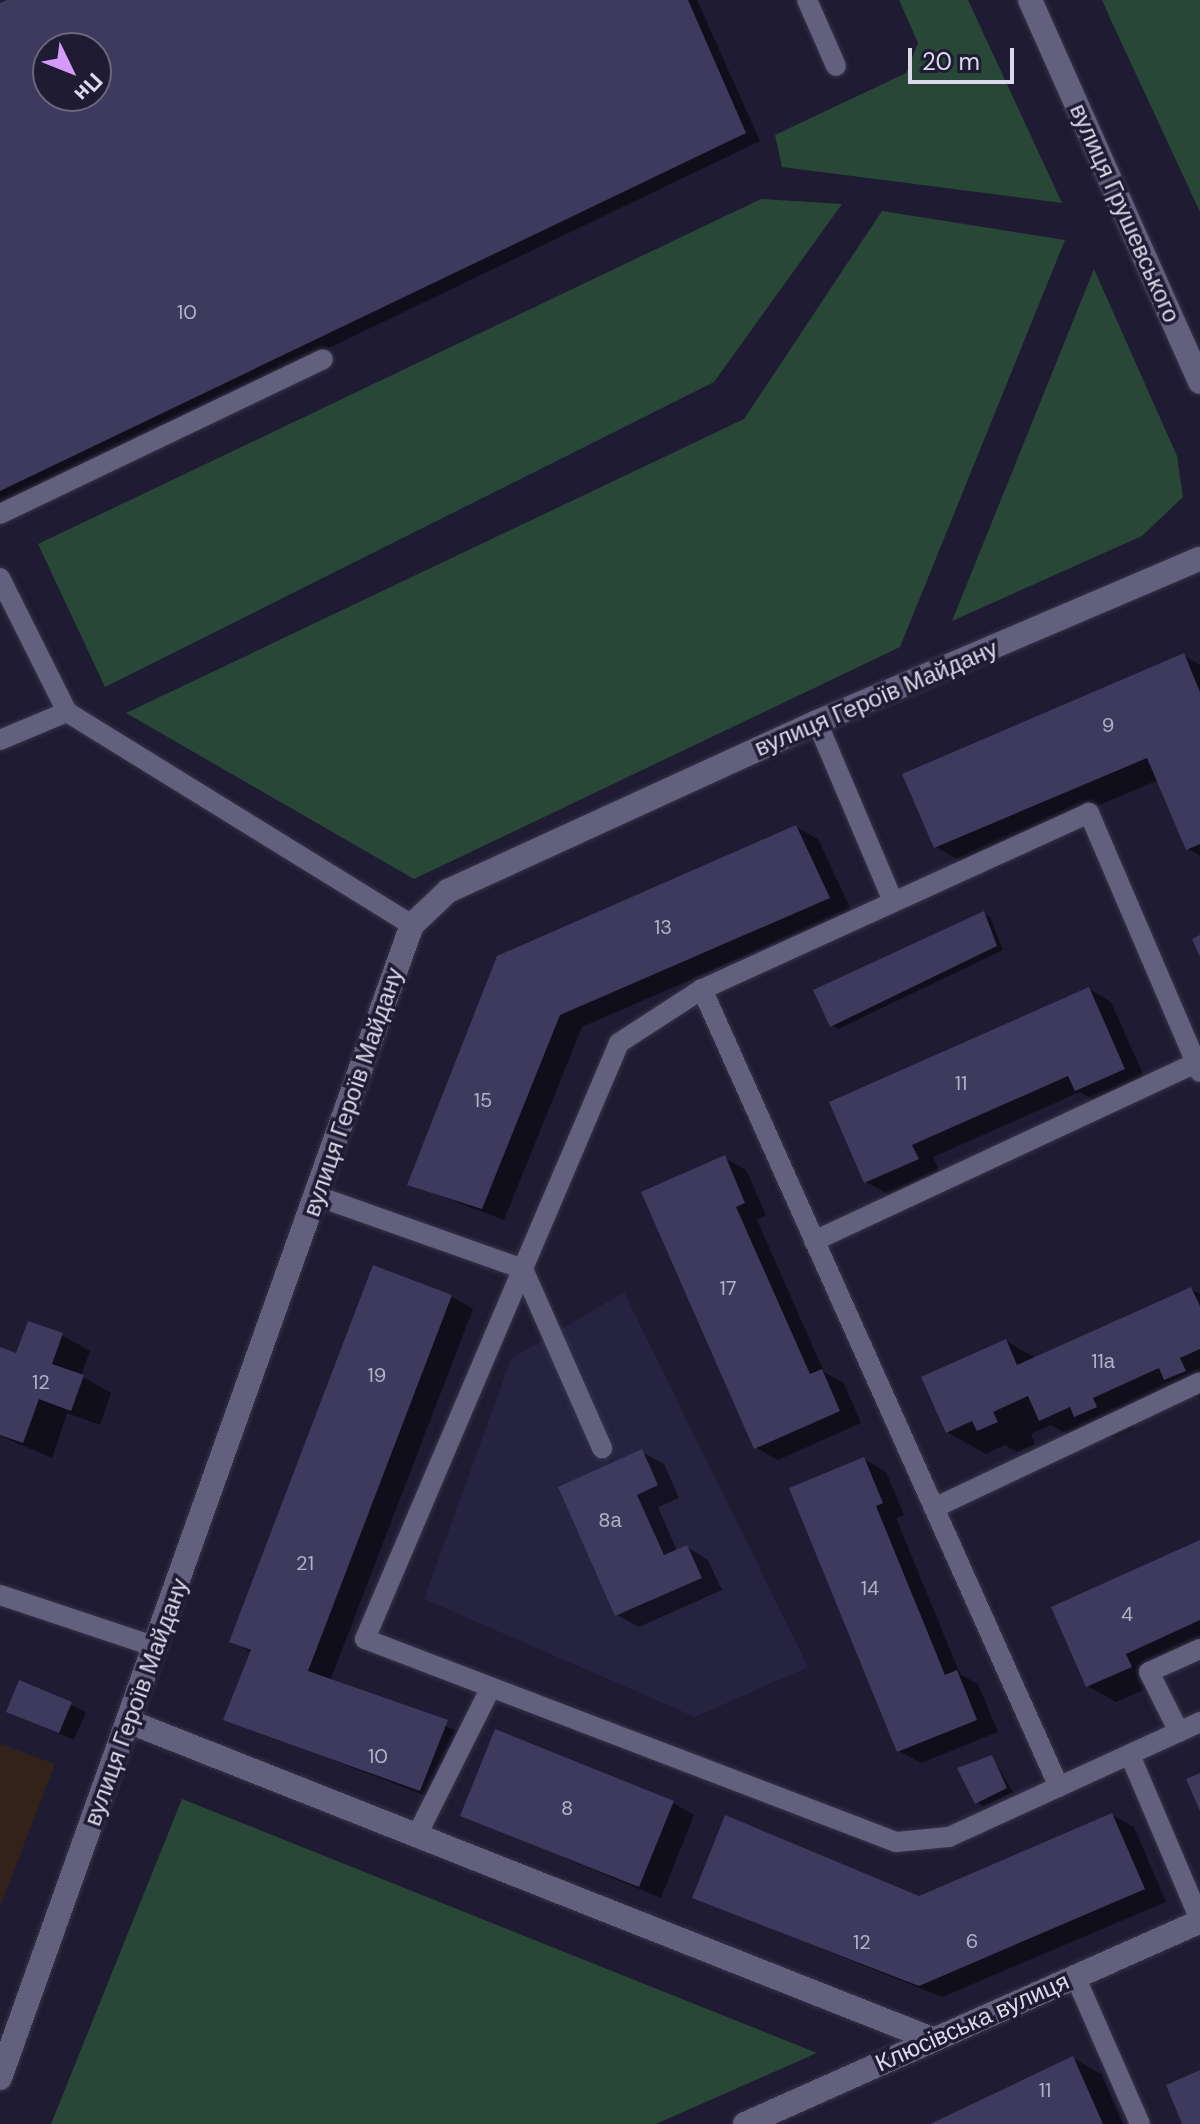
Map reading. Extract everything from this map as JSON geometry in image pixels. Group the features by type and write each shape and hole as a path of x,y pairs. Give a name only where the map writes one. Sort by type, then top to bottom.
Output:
{"street":[{"name":"вулиця Грушевського","path":"1030,0 1200,382"},
{"name":"вулиця Героїв Майдану","path":"0,2078 130,1722 412,925 448,891 817,722 1200,559"},
{"path":"130,1722 932,2039"},
{"name":"Клюсівська вулиця","path":"745,2124 1200,1920"}],"lane":[{"path":"807,0 836,66"},
{"path":"0,514 323,359"},
{"path":"0,578 67,712 412,925"},
{"path":"0,740 67,712"},
{"path":"817,722 893,901"},
{"path":"814,1241 1198,1068 1089,813 702,989 619,1043 365,1639 896,1842 949,1837 1200,1722"},
{"path":"702,989 1059,1787"},
{"path":"317,1196 523,1269 602,1448"},
{"path":"934,1508 1200,1382"},
{"path":"0,1595 156,1647"},
{"path":"1179,1732 1149,1672 1200,1649"},
{"path":"417,1835 491,1687"},
{"path":"1130,1755 1200,1920"},
{"path":"1075,1976 1140,2124"}],"shaded area":[{"path":"624,1292 808,1667 695,1717 424,1599 511,1359"},
{"path":"1,1744 55,1764 0,1907 0,1748"}],"green space":[{"path":"899,0 968,0 1062,203 782,167 775,135 906,73 918,43"},
{"path":"1102,0 1200,0 1200,212 1109,16"},
{"path":"761,199 842,204 714,382 105,687 38,544"},
{"path":"882,211 1065,240 900,647 414,879 126,713 744,419"},
{"path":"1094,269 1177,456 1183,497 1142,536 952,621"},
{"path":"182,1799 817,2053 656,2124 51,2124"}],"building":[{"path":"7,0 688,0 746,133 0,491 0,3"},
{"path":"1184,653 1200,692 1200,844 1186,850 1147,758 934,848 902,774"},
{"path":"796,825 830,898 560,1015 482,1209 407,1185 497,956"},
{"path":"984,911 997,946 830,1027 813,990"},
{"path":"1200,935 1200,957 1192,939"},
{"path":"1089,987 1125,1069 1075,1091 1068,1076 912,1145 919,1159 864,1183 829,1102"},
{"path":"725,1155 745,1203 736,1207 810,1374 822,1369 840,1411 754,1449 641,1192"},
{"path":"373,1265 452,1295 308,1671 448,1720 420,1791 223,1720 251,1650 229,1642"},
{"path":"1191,1287 1200,1306 1200,1349 1180,1358 1186,1371 1164,1380 1159,1368 1093,1398 1097,1407 1074,1417 1070,1407 1039,1421 1028,1396 993,1412 998,1422 977,1431 972,1421 946,1433 921,1377 1006,1339 1017,1365"},
{"path":"28,1321 63,1333 52,1364 84,1375 71,1411 39,1399 23,1443 0,1435 0,1347 16,1353"},
{"path":"642,1449 658,1485 637,1495 664,1555 687,1545 702,1578 615,1616 558,1487"},
{"path":"864,1457 883,1503 876,1506 945,1675 957,1670 977,1720 897,1752 789,1488"},
{"path":"1200,1540 1200,1620 1126,1654 1132,1667 1086,1687 1051,1607"},
{"path":"19,1680 72,1702 59,1733 6,1712"},
{"path":"495,1729 674,1801 639,1887 460,1816"},
{"path":"992,1755 1007,1788 975,1804 957,1768"},
{"path":"1200,1773 1200,1811 1186,1779"},
{"path":"1112,1813 1145,1889 919,1986 692,1898 725,1815 919,1896"},
{"path":"1073,2056 1103,2124 930,2124"},
{"path":"1200,2070 1200,2124 1182,2124 1166,2085"}]}
